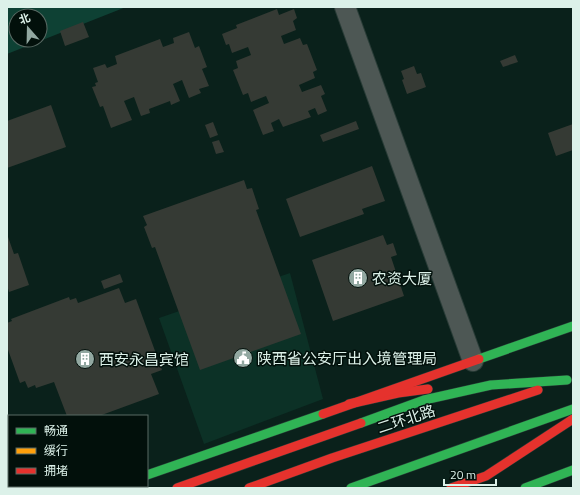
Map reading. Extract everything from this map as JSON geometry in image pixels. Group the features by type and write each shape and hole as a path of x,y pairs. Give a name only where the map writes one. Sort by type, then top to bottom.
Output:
{"main road":[{"path":"148,475 573,326"},
{"path":"349,404 398,393 436,388 570,379"},
{"name":"二环北路","path":"249,488 332,458 570,379"},
{"path":"177,488 424,400 491,385"},
{"path":"351,488 573,409"},
{"path":"467,488 573,419"},
{"path":"525,488 573,470"},
{"path":"451,488 486,476"}],"street":[{"path":"345,7 473,361"}],"shaded area":[{"path":"7,7 126,7 48,38 48,8 8,8 8,48 22,48 7,54"},
{"name":"陕西省公安厅出入境管理局","path":"290,273 323,399 204,444 159,318"}],"building":[{"path":"277,9 279,15 294,9 297,18 293,21 296,30 281,36 284,44 300,38 303,45 307,44 317,70 313,72 315,78 299,85 302,92 321,85 325,94 321,96 327,111 318,115 315,108 308,111 311,117 283,127 279,119 271,123 274,131 263,135 253,110 269,103 266,96 251,102 248,93 243,95 233,70 238,68 236,61 251,55 248,47 232,53 229,44 226,45 222,34 237,28 236,25"},
{"path":"83,22 89,37 65,46 60,31"},
{"path":"189,32 195,48 199,46 207,67 202,69 209,86 199,89 201,93 189,98 182,80 173,84 180,101 171,105 170,101 149,109 150,113 141,116 134,97 124,101 132,120 111,128 103,106 100,107 92,87 96,86 95,83 98,82 93,68 105,64 107,68 117,64 115,56 160,39 163,47 174,43 173,38"},
{"path":"515,55 518,62 503,67 500,61"},
{"path":"414,66 417,74 421,73 426,87 407,94 402,80 404,79 401,71"},
{"path":"51,105 66,147 7,168 7,121"},
{"path":"356,121 359,129 323,142 320,135"},
{"path":"213,122 218,135 210,138 205,125"},
{"path":"573,124 573,150 556,156 548,133"},
{"path":"219,140 224,152 216,154 212,142"},
{"path":"372,166 385,201 362,209 364,214 300,237 286,199"},
{"path":"244,180 247,189 252,188 259,209 256,210 301,334 200,370 155,247 152,248 144,227 147,225 143,216"},
{"path":"7,234 14,254 18,253 29,285 9,292 7,285"},
{"name":"农资大厦","path":"383,235 387,245 393,243 397,255 391,257 404,296 333,321 312,260"},
{"path":"120,274 123,282 104,289 101,281"},
{"name":"西安永昌宾馆","path":"119,288 125,303 136,299 162,370 151,374 159,394 102,415 67,415 54,382 36,388 35,385 28,388 25,381 20,383 7,347 7,323 12,321 11,319 69,297 70,300 76,298 78,303"}],"traffic: fast":[{"path":"479,359 573,326"},
{"path":"361,423 424,400 491,385 567,380"},
{"path":"351,488 573,409"},
{"path":"148,475 323,414"},
{"path":"525,488 573,470"}],"traffic: jam":[{"path":"323,414 479,359"},
{"path":"349,404 398,393 428,389"},
{"path":"249,488 332,458 538,390"},
{"path":"451,488 486,476 573,419"},
{"path":"177,488 361,423"}],"place":[{"name":"农资大厦","path":"358,278"},
{"name":"陕西省公安厅出入境管理局","path":"243,358"},
{"name":"西安永昌宾馆","path":"85,359"}]}
